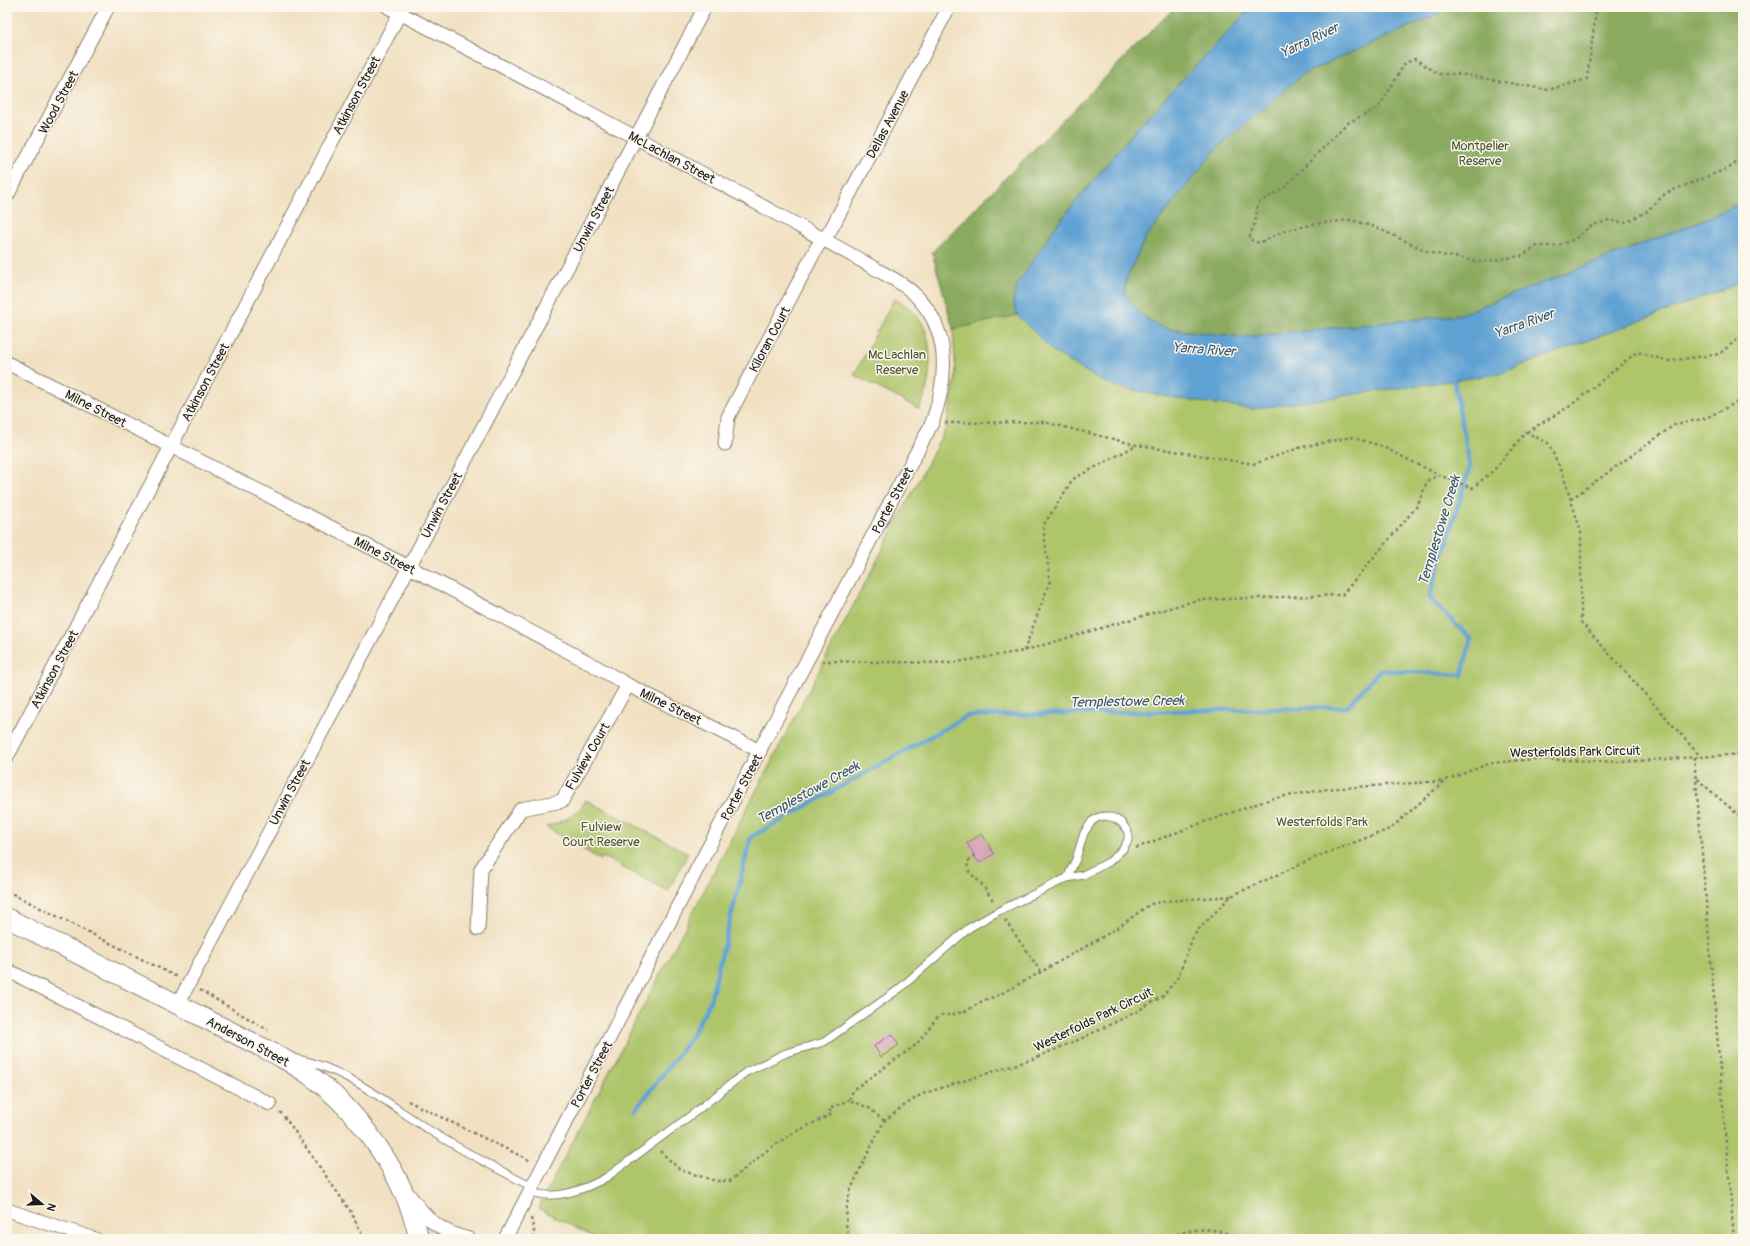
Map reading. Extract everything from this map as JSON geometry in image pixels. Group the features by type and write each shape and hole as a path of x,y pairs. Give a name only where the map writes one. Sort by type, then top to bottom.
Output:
{"main road":[{"name":"Anderson Street","path":"7,918 277,1055 308,1074 341,1102 361,1123 395,1176 412,1213 419,1239"}],"street":[{"name":"Wood Street","path":"7,196 108,7"},
{"name":"Unwin Street","path":"178,1004 705,7"},
{"name":"Dellas Avenue","path":"824,239 830,231 949,7"},
{"name":"McLachlan Street","path":"397,9 824,239 900,283 918,297 929,312 937,329"},
{"name":"Atkinson Street","path":"7,757 171,446 397,9"},
{"name":"Kiloran Court","path":"725,444 728,417 817,247 824,239"},
{"name":"Porter Street","path":"504,1239 932,424 944,377 942,346 937,329"},
{"name":"Milne Street","path":"7,362 409,567 628,685 760,751"},
{"name":"Fulview Court","path":"478,929 481,869 521,809 562,801 628,685"},
{"path":"7,970 270,1104"},
{"path":"395,1176 418,1206 436,1226 449,1233 469,1239"},
{"path":"7,1210 95,1239"}],"lane":[{"path":"277,1055 323,1066 353,1079 451,1143 541,1195 550,1195 586,1187 607,1177 653,1144 746,1072 786,1053 824,1042 899,989 969,928 999,911 1066,878 1093,871 1109,862 1126,844 1128,832 1122,822 1106,816 1099,817 1092,822 1086,829 1076,859 1066,878"}],"path":[{"path":"1607,7 1596,12 1587,79 1548,90 1460,74 1438,74 1415,59 1405,63 1379,106 1346,124 1284,188 1258,203 1255,222 1249,239 1259,243 1284,231 1320,223 1351,220 1375,227 1431,253 1481,262 1521,256 1537,246 1556,246 1575,239 1589,227 1609,220 1625,223 1646,212 1666,193 1729,168 1743,158"},
{"path":"932,424 1044,422 1137,445 1254,464 1302,447 1351,437 1381,446 1439,475 1472,488 1494,470 1526,432 1570,406 1637,352 1668,361 1719,354 1743,336"},
{"path":"1571,499 1674,424 1706,418 1743,399"},
{"path":"1526,432 1548,443 1562,472 1581,532 1581,622 1700,757"},
{"path":"1024,652 1050,580 1043,526 1073,479 1137,445"},
{"path":"808,660 951,663 1024,652 1197,600 1342,595 1418,505 1427,481 1439,475"},
{"name":"Westerfolds Park Circuit","path":"849,1239 846,1224 847,1204 851,1189 884,1121 922,1094 1030,1060 1080,1039 1163,996 1178,977 1193,937 1231,896 1316,857 1390,829 1446,780 1492,763 1534,759 1621,762 1743,754"},
{"path":"1694,757 1734,1239"},
{"path":"1696,779 1743,819"},
{"path":"1116,856 1204,822 1274,798 1327,789 1446,780"},
{"path":"7,891 188,983 273,1033"},
{"path":"653,1144 680,1170 716,1181 730,1181 770,1148 795,1132 832,1114 830,1109 849,1100 854,1089 916,1046 937,1018 966,1011 977,1004 997,996 1116,929 1150,904 1166,901 1231,896"},
{"path":"1029,954 1041,972"},
{"path":"849,1100 869,1108 884,1121"},
{"path":"407,1101 542,1167"},
{"path":"270,1104 283,1115 351,1212 364,1239"},
{"path":"1166,1239 1188,1232 1215,1230 1225,1232 1240,1239"}],"green space":[{"path":"1175,7 1258,7 1245,14 1138,127 1056,226 1013,301 1017,315 953,329 932,252"},
{"name":"Montpelier Reserve","path":"1461,7 1743,7 1743,202 1704,220 1459,315 1243,337 1169,329 1158,326 1143,316 1131,303 1125,293 1126,280 1145,238 1216,149 1303,74 1442,12"},
{"name":"Westerfolds Park","path":"1743,278 1743,1239 597,1239 538,1208 946,428 956,376 953,329 1017,315 1019,317 1509,370 1669,310"},
{"name":"McLachlan Reserve","path":"894,299 915,313 924,327 927,336 930,355 928,384 924,399 919,409 854,375"},
{"name":"Fulview Court Reserve","path":"586,800 688,853 668,891 603,857 601,860 546,827 564,820 574,814"}],"water":[{"name":"Yarra River","path":"1258,7 1461,7 1442,12 1303,74 1216,149 1145,238 1126,280 1125,293 1131,303 1143,316 1158,326 1169,329 1243,337 1459,315 1704,220 1743,202 1743,282 1499,374 1252,409 1179,399 1117,387 1098,379 1054,352 1017,315 1013,301 1017,285 1056,226 1138,127 1245,14"}],"building":[{"path":"982,834 994,854 979,863 967,843"},
{"path":"892,1034 899,1045 881,1057 874,1046"}],"waterway":[{"name":"Templestowe Creek","path":"636,1109 690,1039 710,1001 751,837 967,716 1347,707 1380,670 1462,675 1471,639 1429,598 1470,467 1453,376"}]}
